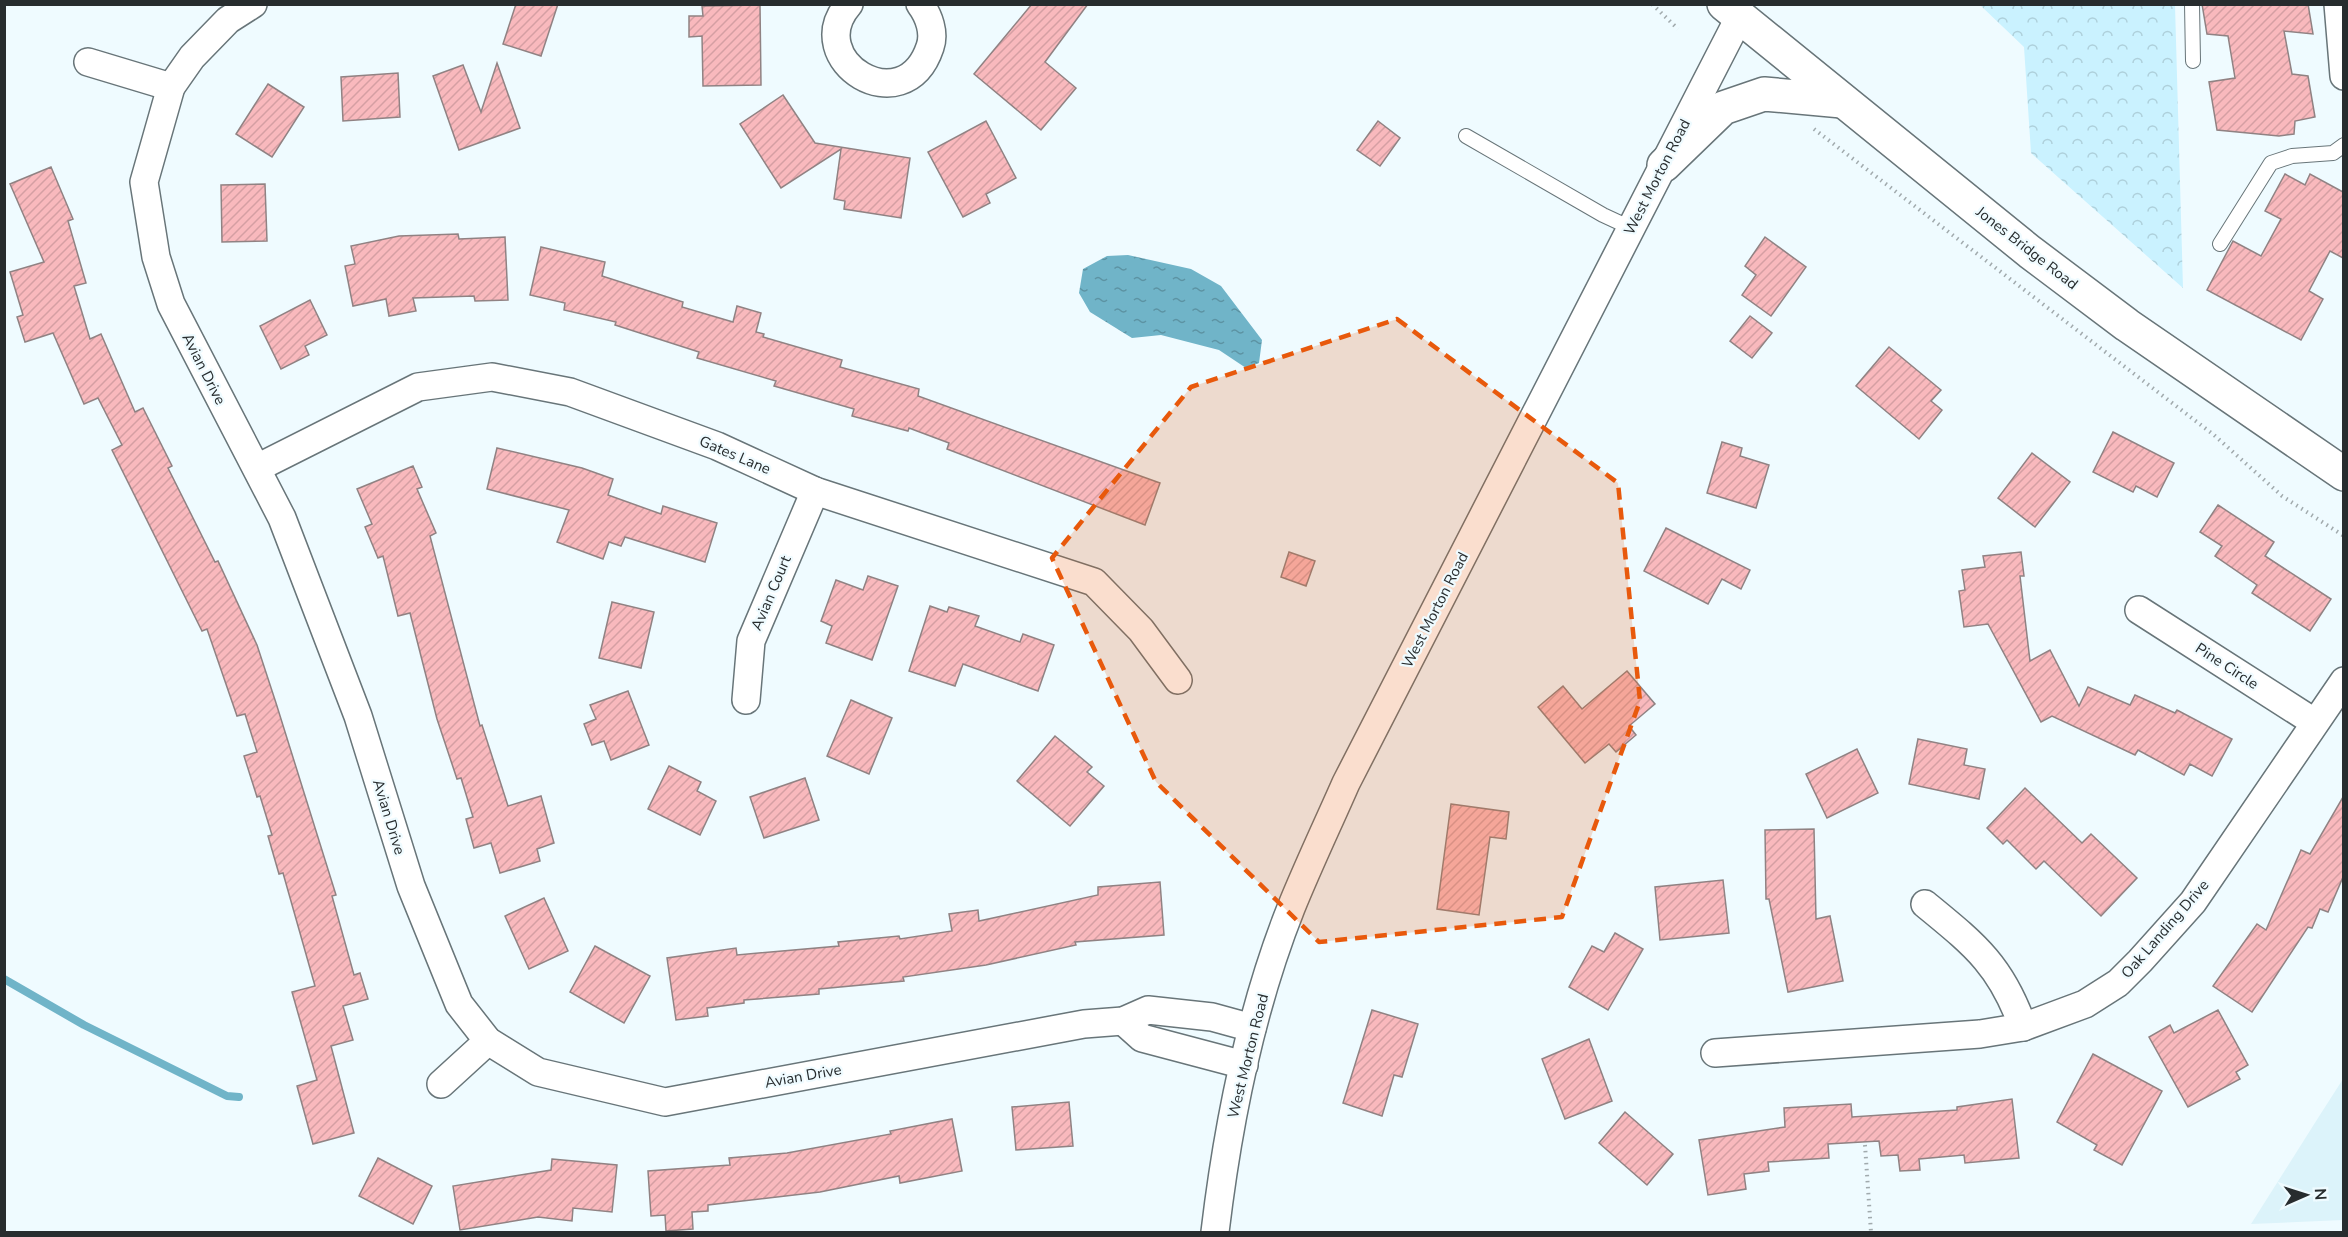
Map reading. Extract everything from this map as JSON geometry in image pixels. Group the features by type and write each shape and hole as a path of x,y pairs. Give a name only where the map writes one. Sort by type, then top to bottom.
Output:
{"main road":[{"name":"Jones Bridge Road","path":"1732,11 2030,252 2127,325 2343,474"},
{"path":"1664,165 1723,108 1764,94 1842,101"}],"street":[{"name":"Avian Drive","path":"253,4 228,20 192,57 171,87 144,182 156,257 171,304 282,518 358,716 411,886 459,1004 488,1041 538,1072 665,1102 1072,1026 1123,1021 1148,1010 1212,1017 1252,1028"},
{"path":"849,4 840,20 837,35 839,50 846,64 857,75 870,82 886,84 909,76 927,59 932,43 932,26 920,4"},
{"path":"2338,4 2343,76"},
{"name":"West Morton Road","path":"1215,1233 1223,1160 1252,1028 1290,910 1346,783 1664,165 1732,11"},
{"path":"88,62 171,87"},
{"name":"Gates Lane","path":"257,468 418,387 492,377 570,392 717,446 815,491 1094,582 1141,630 1178,680"},
{"name":"Avian Court","path":"746,700 751,641 815,491"},
{"name":"Pine Circle","path":"2139,610 2314,722"},
{"name":"Oak Landing Drive","path":"1715,1053 1922,1040 2024,1027 2085,1004 2118,983 2193,902 2343,681"},
{"path":"1925,904 1978,947 2011,993 2024,1027"},
{"path":"1123,1021 1142,1038 1244,1065"},
{"path":"441,1084 488,1041"}],"lane":[{"path":"2192,4 2193,61"},
{"path":"1466,136 1603,215 1631,228"},
{"path":"2220,244 2271,163 2292,156 2333,153 2343,145"}],"path":[{"path":"1652,4 1678,29"},
{"path":"1812,128 2214,435 2282,495 2343,536"},
{"path":"1865,1145 1871,1233"}],"highlighted area":[{"path":"1397,319 1618,483 1640,701 1562,917 1319,942 1156,782 1052,558 1191,387"}],"shaded area":[{"path":"2343,1079 2343,1220 2251,1224 2318,1118"}],"green space":[{"path":"1980,5 2175,5 2183,288 2031,153 2024,47"}],"water":[{"path":"1128,255 1191,269 1221,286 1262,340 1259,363 1246,368 1219,350 1161,335 1132,338 1090,312 1079,293 1083,269 1107,256"}],"building":[{"path":"516,4 558,4 541,56 503,44"},
{"path":"1032,4 1088,4 1045,62 1076,88 1041,130 974,74"},
{"path":"2202,4 2308,4 2313,34 2284,31 2292,74 2308,76 2315,117 2295,121 2294,134 2279,136 2217,130 2209,82 2235,78 2228,36 2207,34"},
{"path":"760,5 761,85 703,86 702,36 689,37 689,16 703,16 702,6"},
{"path":"497,63 520,128 459,150 433,76 463,65 481,112"},
{"path":"398,73 400,117 343,121 341,77"},
{"path":"268,84 304,107 272,157 236,134"},
{"path":"783,95 815,143 910,158 901,218 844,209 845,201 834,199 841,149 781,188 740,124"},
{"path":"986,121 1016,178 986,194 990,203 963,217 928,152"},
{"path":"1378,121 1400,138 1380,166 1357,150"},
{"path":"51,167 73,219 68,221 86,283 74,286 90,339 101,334 135,412 143,408 172,466 168,468 215,562 218,561 257,645 276,703 336,895 332,896 354,975 360,973 368,999 343,1006 353,1040 331,1046 354,1133 313,1144 297,1086 317,1080 292,992 315,986 283,873 279,874 268,836 272,835 260,796 257,797 244,756 257,752 245,714 237,716 207,629 202,631 112,450 122,445 98,398 84,404 53,333 25,342 17,317 23,315 10,272 44,262 10,184"},
{"path":"2285,174 2305,185 2310,174 2343,192 2343,258 2330,251 2309,291 2323,299 2301,340 2207,290 2233,241 2261,256 2281,219 2265,211"},
{"path":"265,184 267,241 222,242 221,185"},
{"path":"458,234 459,239 505,237 508,300 475,301 474,296 413,298 416,311 389,316 386,299 353,306 345,266 355,264 351,246 399,236"},
{"path":"1765,237 1806,267 1771,316 1742,295 1756,275 1745,266"},
{"path":"541,247 605,262 602,276 683,302 682,307 733,322 737,306 761,313 756,332 764,334 763,337 842,360 840,367 919,389 918,396 1160,483 1145,525 947,449 949,443 909,428 908,431 852,416 854,409 774,386 776,381 697,358 699,352 615,325 616,322 564,310 565,303 530,295"},
{"path":"310,300 327,335 305,346 309,355 281,369 260,326"},
{"path":"1750,316 1772,333 1752,358 1730,341"},
{"path":"1889,347 1941,390 1931,401 1942,410 1919,439 1856,386"},
{"path":"2113,432 2174,463 2157,497 2136,486 2133,492 2093,472"},
{"path":"1722,442 1742,448 1740,456 1769,465 1756,508 1707,493"},
{"path":"497,448 582,468 613,479 608,495 661,514 663,506 717,523 705,562 625,537 621,546 609,542 603,559 557,542 569,510 487,489"},
{"path":"2032,453 2070,482 2035,527 1998,498"},
{"path":"413,466 422,487 417,489 436,533 430,536 480,726 482,725 508,806 541,796 554,843 537,849 540,861 500,873 491,843 474,848 466,819 473,817 461,778 457,779 437,719 410,613 398,616 383,556 378,558 365,527 372,524 357,489"},
{"path":"2218,505 2274,542 2265,556 2331,599 2310,631 2252,593 2257,585 2215,556 2222,546 2200,532"},
{"path":"1666,528 1750,570 1741,589 1722,579 1708,604 1644,571"},
{"path":"1289,552 1315,561 1306,586 1281,577"},
{"path":"2021,552 2024,576 2020,576 2030,661 2050,650 2079,706 2088,687 2130,705 2135,695 2175,713 2177,710 2232,739 2212,776 2190,764 2184,775 2138,750 2135,755 2052,716 2041,722 1988,624 1964,627 1959,591 1965,590 1962,570 1985,567 1983,556"},
{"path":"868,576 898,586 872,660 826,643 832,626 821,621 836,580 863,590"},
{"path":"612,602 654,612 641,668 599,658"},
{"path":"930,606 947,612 949,607 979,616 975,626 1020,642 1023,634 1054,645 1038,691 963,664 955,686 909,671"},
{"path":"1627,671 1655,704 1629,726 1636,735 1616,752 1609,744 1585,763 1538,707 1563,686 1582,709"},
{"path":"628,691 649,745 611,760 604,741 592,745 584,724 596,719 590,705"},
{"path":"851,700 892,718 869,774 827,756"},
{"path":"1055,736 1092,767 1087,772 1104,786 1070,826 1017,781"},
{"path":"1918,739 1967,749 1964,765 1985,769 1979,799 1909,784"},
{"path":"1857,749 1878,793 1827,818 1806,774"},
{"path":"669,766 701,782 697,791 716,801 700,835 648,809"},
{"path":"805,778 819,820 764,838 750,797"},
{"path":"2025,788 2082,843 2091,834 2137,878 2101,916 2044,861 2036,869 2007,840 2003,844 1987,828"},
{"path":"2343,797 2343,877 2328,912 2320,909 2312,928 2308,927 2252,1012 2213,986 2257,924 2266,930 2301,850 2310,854"},
{"path":"1451,804 1509,812 1506,839 1490,837 1479,915 1437,909"},
{"path":"1814,829 1816,919 1830,916 1843,981 1788,992 1769,899 1766,899 1765,830"},
{"path":"1723,880 1729,933 1660,940 1655,887"},
{"path":"1160,882 1164,935 1075,942 1076,945 986,965 903,977 904,981 819,989 819,994 744,1000 744,1003 707,1008 708,1016 676,1020 667,958 736,948 737,955 839,946 838,942 899,936 900,939 952,931 949,914 978,910 979,921 1098,895 1098,887"},
{"path":"544,898 568,951 529,969 505,916"},
{"path":"1615,933 1643,949 1608,1010 1569,987 1592,946 1604,952"},
{"path":"595,946 650,976 624,1023 570,992"},
{"path":"1372,1010 1418,1024 1402,1077 1394,1075 1382,1116 1343,1103"},
{"path":"2218,1010 2248,1065 2236,1072 2240,1079 2188,1107 2149,1037 2170,1025 2174,1033"},
{"path":"1589,1039 1612,1101 1565,1119 1542,1059"},
{"path":"2093,1054 2162,1091 2122,1165 2094,1150 2097,1145 2057,1122"},
{"path":"2012,1099 2019,1158 1965,1163 1964,1155 1919,1159 1920,1170 1900,1171 1898,1155 1881,1156 1879,1141 1828,1144 1829,1158 1768,1162 1769,1171 1744,1174 1746,1189 1708,1195 1699,1140 1785,1127 1784,1108 1851,1104 1852,1117 1957,1110 1957,1107"},
{"path":"1069,1102 1073,1146 1016,1150 1012,1107"},
{"path":"1625,1112 1673,1154 1647,1185 1599,1143"},
{"path":"952,1119 962,1171 900,1183 899,1176 820,1192 708,1205 708,1211 692,1212 693,1229 666,1231 665,1215 651,1216 648,1171 730,1165 729,1158 787,1153 891,1134 890,1131"},
{"path":"378,1158 432,1186 413,1224 359,1196"},
{"path":"552,1159 617,1165 612,1212 573,1208 572,1221 538,1217 460,1230 453,1186 551,1170"}],"waterway":[{"path":"4,979 84,1025 227,1096 239,1097"}]}
